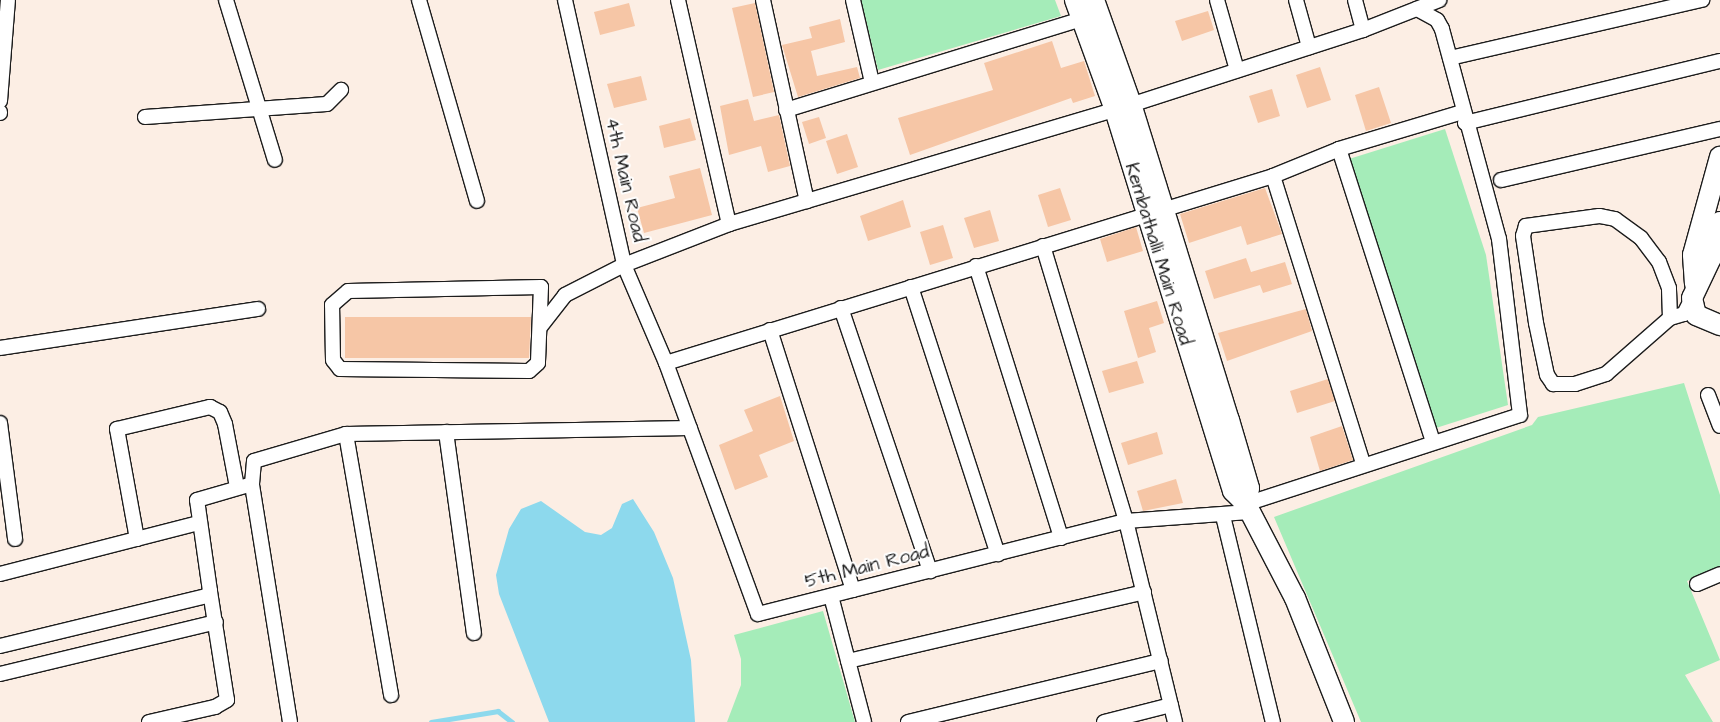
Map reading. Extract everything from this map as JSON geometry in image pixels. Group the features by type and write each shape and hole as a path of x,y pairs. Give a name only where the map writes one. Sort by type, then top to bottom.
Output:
{"street":[{"path":"0,101 8,0"},
{"path":"226,0 274,160"},
{"path":"419,0 477,201"},
{"name":"4th Main Road","path":"565,0 624,265 666,363"},
{"path":"678,0 729,224"},
{"path":"762,0 808,201"},
{"path":"853,0 872,82"},
{"name":"Kembathalli Main Road","path":"1094,0 1123,107 1145,215 1233,491 1247,508 1295,598 1344,722"},
{"path":"1217,0 1237,70"},
{"path":"1296,0 1309,47"},
{"path":"1355,0 1363,30"},
{"path":"541,326 541,287 348,291 332,305 333,360 340,369 529,370 538,363 541,326 565,295 624,265 729,224 1123,107 1363,30 1416,4 1439,0"},
{"path":"1450,58 1702,0"},
{"path":"1416,4 1437,20 1450,58 1464,118 1499,239 1523,236"},
{"path":"786,110 872,82 1078,9"},
{"name":"Kembathalli Main Road","path":"1078,9 1123,107 1165,209 1249,488 1247,508"},
{"path":"666,363 1273,176 1339,149 1464,118 1720,61"},
{"path":"145,117 327,104 341,90"},
{"path":"1501,180 1720,129"},
{"path":"1339,149 1433,441"},
{"path":"1708,256 1720,157"},
{"path":"1273,176 1363,463"},
{"path":"1670,318 1669,288 1660,262 1641,238 1615,219 1599,216 1532,224 1523,236 1536,323 1553,384 1575,384 1606,374 1670,318 1684,314 1720,222"},
{"name":"5th Main Road","path":"666,363 758,614 1126,521 1223,516 1363,463 1520,415 1499,239"},
{"path":"1043,246 1126,521 1176,722"},
{"path":"976,266 1061,538"},
{"path":"911,287 998,554"},
{"path":"1694,291 1696,315 1720,325"},
{"path":"841,308 930,571"},
{"path":"0,348 258,309"},
{"path":"770,330 853,590"},
{"path":"1708,396 1720,426"},
{"path":"138,539 117,429 210,407 220,412 225,424 236,487"},
{"path":"0,423 15,539"},
{"path":"290,722 252,484 254,461 346,434 690,428"},
{"path":"446,432 474,633"},
{"path":"346,434 391,695"},
{"path":"149,722 215,708 227,700 216,622 198,522 197,500 236,487 252,484"},
{"path":"1223,516 1273,722"},
{"path":"0,574 198,522"},
{"path":"1697,584 1720,574"},
{"path":"0,646 201,598 210,591"},
{"path":"848,661 1144,592"},
{"path":"831,596 864,722"},
{"path":"0,674 216,622"},
{"path":"908,722 947,717 1161,661"},
{"path":"1104,722 1171,705"}],"green space":[{"path":"861,0 1055,0 1061,16 878,70"},
{"path":"1445,129 1486,255 1508,405 1436,428 1349,159"},
{"path":"1684,383 1720,495 1720,567 1687,581 1720,660 1685,675 1713,722 1361,722 1274,517 1532,425 1538,417"},
{"path":"823,611 855,722 727,722 741,685 741,659 734,635"}],"water":[{"path":"633,499 654,532 673,578 691,660 695,722 549,722 499,594 496,575 509,529 521,509 541,501 585,532 601,535 612,528 622,504"}],"building":[{"path":"629,3 635,26 600,35 594,12"},
{"path":"755,3 774,92 753,97 732,8"},
{"path":"1208,11 1214,30 1182,41 1175,21"},
{"path":"840,19 845,42 811,51 817,76 857,67 860,78 798,97 782,45 812,38 809,27"},
{"path":"1052,41 1061,68 1084,61 1095,96 1073,103 1071,98 910,155 898,118 993,90 984,63"},
{"path":"1320,67 1331,100 1307,108 1296,75"},
{"path":"641,76 647,100 614,108 607,84"},
{"path":"1379,87 1391,123 1366,131 1355,95"},
{"path":"1272,89 1280,116 1258,123 1249,96"},
{"path":"748,99 754,121 779,115 790,166 768,172 761,146 729,155 720,106"},
{"path":"819,117 826,138 809,144 802,122"},
{"path":"690,118 696,140 664,148 659,126"},
{"path":"847,134 858,167 837,174 826,141"},
{"path":"700,168 712,215 644,233 637,208 675,198 669,176"},
{"path":"1060,188 1071,220 1048,227 1038,195"},
{"path":"1265,188 1282,234 1247,245 1241,226 1189,243 1180,214"},
{"path":"903,200 911,227 868,241 860,216"},
{"path":"990,210 999,241 974,248 964,218"},
{"path":"943,225 953,258 930,265 920,232"},
{"path":"1136,227 1143,251 1107,262 1100,239"},
{"path":"1246,258 1251,272 1285,262 1292,284 1263,293 1260,285 1214,299 1205,271"},
{"path":"1157,301 1164,323 1149,328 1156,352 1138,358 1124,311"},
{"path":"1306,309 1312,331 1227,361 1218,333"},
{"path":"345,317 531,317 529,358 345,358"},
{"path":"1137,361 1144,383 1109,393 1102,371"},
{"path":"1328,379 1335,401 1297,413 1290,391"},
{"path":"780,396 794,441 759,455 768,477 735,490 719,445 753,431 744,410"},
{"path":"1342,426 1353,460 1320,471 1310,437"},
{"path":"1157,432 1163,454 1128,465 1121,443"},
{"path":"1176,479 1183,503 1143,511 1137,491"}],"waterway":[{"path":"431,722 498,711 512,722"}]}
